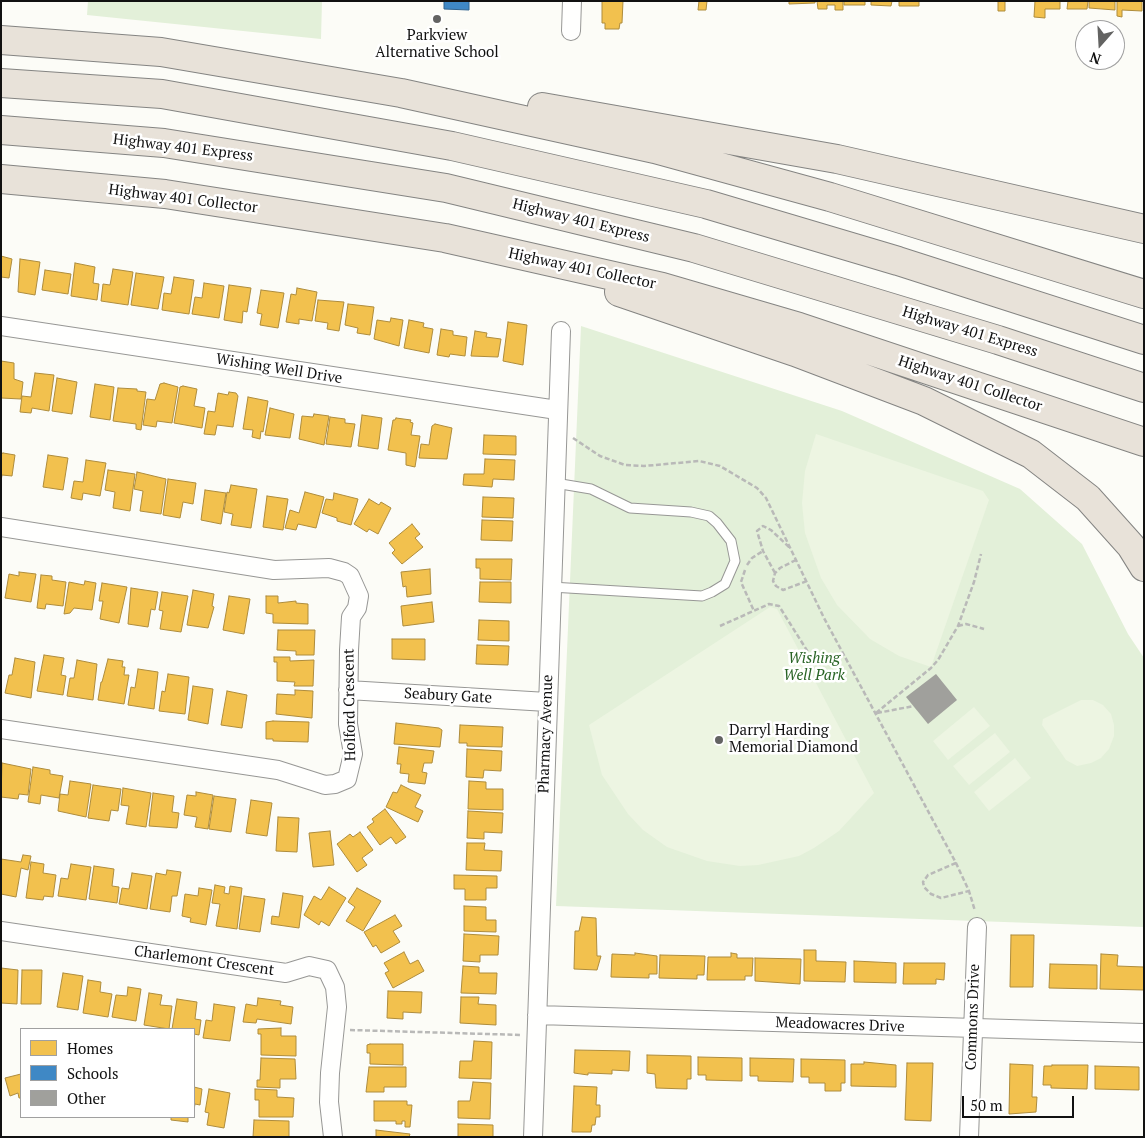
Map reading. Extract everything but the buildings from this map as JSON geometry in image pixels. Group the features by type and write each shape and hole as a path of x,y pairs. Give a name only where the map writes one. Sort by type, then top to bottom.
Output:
{"highway":[{"path":"1,40 161,52 401,93 656,149 830,196 1144,293"},
{"path":"1,83 162,94 452,146 706,204 898,261 1144,340"},
{"path":"401,93 528,104 677,129 837,159 1144,229"},
{"name":"Highway 401 Express","path":"1,130 164,143 446,188 694,248 998,340 1144,388"},
{"name":"Highway 401 Collector","path":"1,179 165,194 444,238 662,287 799,327 1144,442"},
{"path":"524,257 924,400 1032,454 1088,498 1131,546 1144,567"}],"street":[{"path":"571,31 572,1"},
{"name":"Wishing Well Drive","path":"1,326 557,419"},
{"name":"Pharmacy Avenue","path":"533,1137 560,331"},
{"name":"Holford Crescent","path":"1,527 274,570 328,568 344,572 356,586 359,596 357,608 351,617 348,690 348,724 354,754 347,779 335,784 326,785 278,770 1,729"},
{"name":"Seabury Gate","path":"348,690 547,702"},
{"name":"Commons Drive","path":"969,1137 976,927"},
{"name":"Charlemont Crescent","path":"1,931 286,973 309,966 321,967 327,970 332,976 337,995 329,1102 332,1137"},
{"name":"Meadowacres Drive","path":"537,1016 1144,1033"}],"lane":[{"path":"551,587 702,596 725,584 735,561 731,542 717,523 708,516 691,512 630,508 591,489 555,483"}],"path":[{"path":"557,419 600,456 625,464 644,466 699,462 720,466 735,473 757,488 766,498 806,581 956,863 974,906 976,927"},
{"path":"792,550 771,530 763,526 757,531 763,551 775,573 773,581 776,586 783,590 806,581"},
{"path":"754,611 741,582 748,563 763,551"},
{"path":"876,713 931,668 958,626 974,582 980,554"},
{"path":"775,573 796,560"},
{"path":"720,626 769,604 779,606 808,652"},
{"path":"958,626 966,624 984,629"},
{"path":"876,713 914,706"},
{"path":"956,863 928,875 923,882 924,887 931,894 942,898 969,891"},
{"path":"333,1029 536,1035"}],"green space":[{"path":"88,1 322,1 321,39 87,15"},
{"name":"Wishing Well Park","path":"581,326 842,411 1020,489 1082,544 1128,634 1144,658 1144,927 556,906"},
{"path":"816,434 983,491 989,500 931,667 899,656 870,639 837,605 821,578 805,533 802,503 805,471"},
{"name":"Darryl Harding Memorial Diamond","path":"770,607 777,609 874,793 839,831 799,856 758,865 740,866 707,861 667,847 643,830 628,814 602,775 589,725"},
{"path":"1081,700 1093,700 1103,705 1111,714 1114,736 1109,749 1101,758 1091,763 1077,766 1066,760 1042,725 1043,719"},
{"path":"974,707 990,726 948,760 933,741"},
{"path":"995,733 1010,752 969,785 953,766"},
{"path":"1015,758 1031,778 989,811 974,792"}],"place":[{"name":"Parkview Alternative School","path":"437,19"},
{"name":"Darryl Harding Memorial Diamond","path":"719,740"}]}
